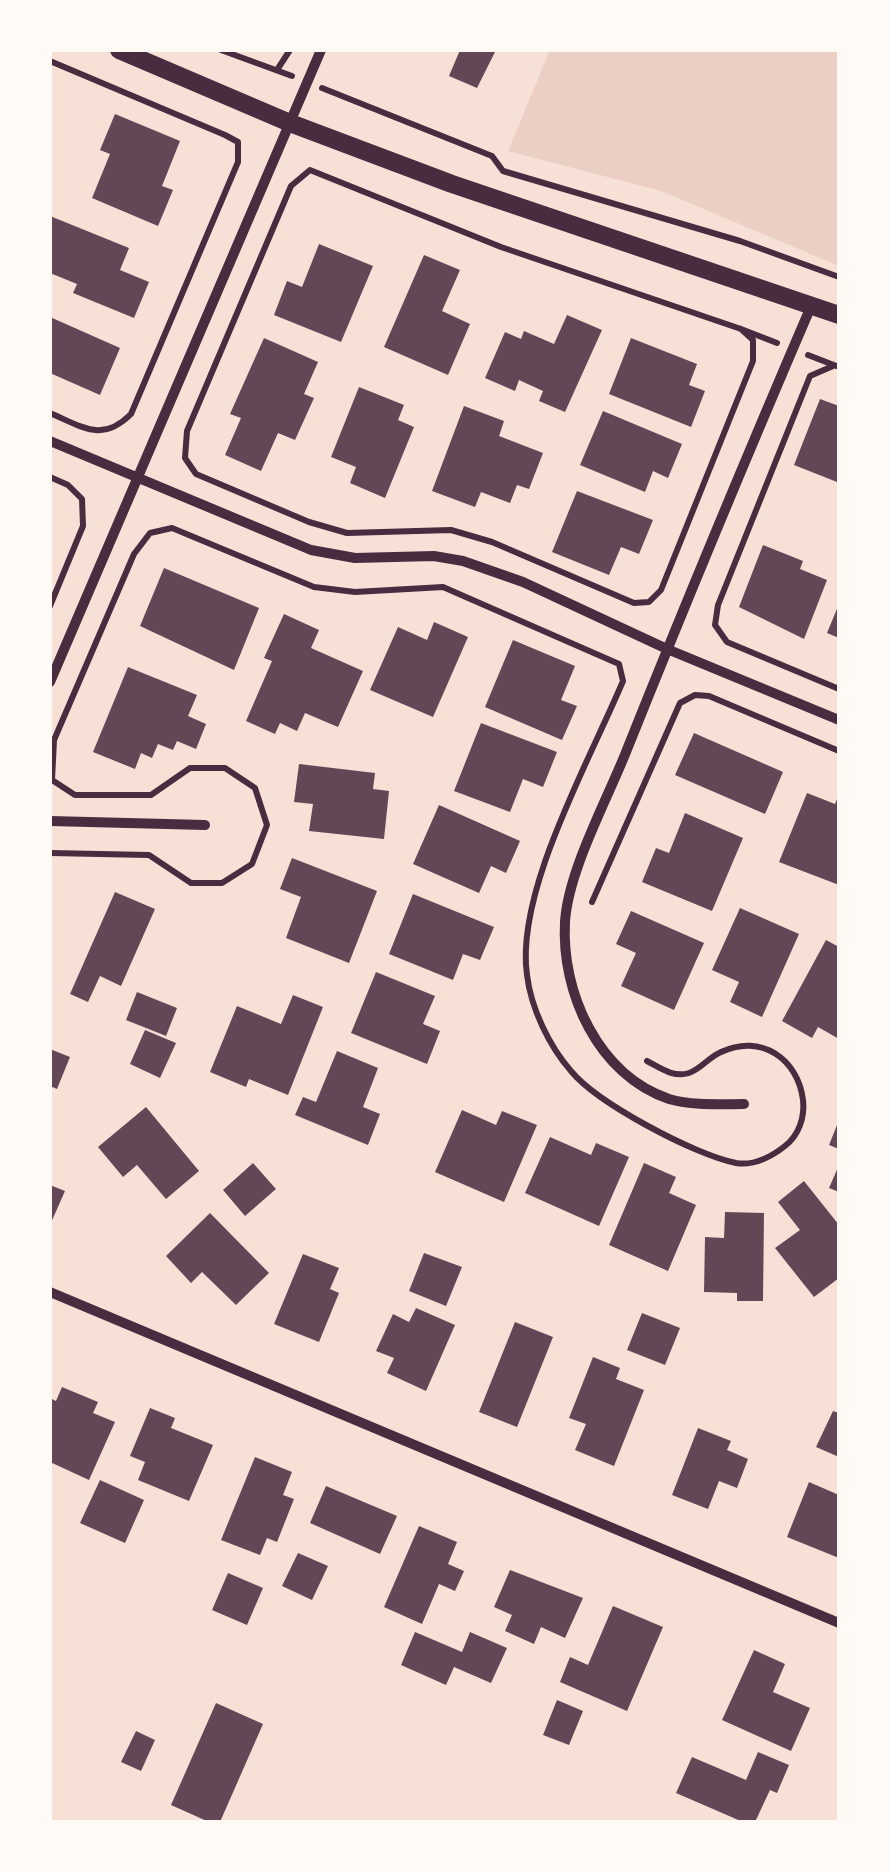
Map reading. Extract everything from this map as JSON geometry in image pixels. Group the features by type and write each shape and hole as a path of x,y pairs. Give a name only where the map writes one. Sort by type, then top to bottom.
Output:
{"street":[{"path":"119,50 290,123 452,184 839,315"},
{"path":"50,682 321,50"},
{"path":"744,1104 704,1104 668,1098 631,1077 602,1049 580,1015 566,966 565,918 581,864 667,649 812,304"},
{"path":"50,441 312,550 355,558 434,556 463,561 523,582 667,649 839,720"},
{"path":"50,822 205,825"},
{"path":"50,1292 839,1623"}],"path":[{"path":"220,50 492,156 503,171 740,241 839,277"},
{"path":"277,70 290,50"},
{"path":"50,61 238,142 238,162 131,414 116,430 98,432 50,413"},
{"path":"741,328 753,340 753,361 661,590 649,602 634,603 492,542 451,530 347,533 309,522 196,474 185,458 187,431 291,186 310,170 501,247 741,328 837,366"},
{"path":"837,366 810,376 718,605 715,625 727,642 839,689"},
{"path":"50,477 68,485 82,499 83,526 50,606"},
{"path":"50,853 149,855 190,882 222,883 252,864 267,825 254,788 225,768 190,768 150,796 75,795 52,780 54,740 134,554 150,534 172,528 314,586 355,592 443,587 619,664 623,682 539,878 526,926 526,976 542,1027 572,1073 636,1120 702,1150 738,1164 769,1158 794,1140 804,1113 800,1077 779,1054 748,1045 720,1052 687,1074 666,1072 634,1052"},
{"path":"587,911 680,703 695,695 709,696 839,752"}],"shaded area":[{"path":"550,50 839,50 839,266 661,191 508,151"}],"building":[{"path":"460,50 496,50 477,88 449,76"},
{"path":"115,114 180,141 162,186 173,190 158,226 92,198 110,154 100,150"},
{"path":"50,216 129,248 120,270 149,282 134,318 73,293 77,284 50,273"},
{"path":"319,244 373,266 341,342 274,315 287,281 302,287"},
{"path":"424,255 460,270 442,311 470,324 448,375 384,347"},
{"path":"567,315 602,330 565,412 539,401 543,391 519,380 515,391 485,378 505,332 521,339 524,331 554,344"},
{"path":"50,317 120,348 100,395 50,373"},
{"path":"264,338 318,362 304,394 314,398 295,440 278,433 261,471 225,455 241,418 230,414"},
{"path":"631,338 697,364 689,385 705,391 691,427 609,394"},
{"path":"359,387 404,405 398,420 414,427 385,498 350,483 356,467 331,457"},
{"path":"820,399 839,406 837,482 794,465"},
{"path":"464,406 504,421 499,436 543,453 529,489 517,485 510,503 481,492 475,507 432,491"},
{"path":"603,411 682,444 668,478 653,471 645,492 580,465"},
{"path":"577,491 653,520 639,554 621,547 609,575 552,552"},
{"path":"763,545 803,561 800,569 827,580 804,639 739,607"},
{"path":"164,568 259,608 234,670 140,626"},
{"path":"839,604 839,638 827,633"},
{"path":"284,614 319,630 311,648 363,671 338,727 305,713 297,731 280,723 275,734 246,721 272,661 264,658"},
{"path":"434,622 468,637 433,717 370,690 398,627 427,640"},
{"path":"513,640 575,666 561,700 577,706 562,740 485,707"},
{"path":"128,667 197,695 188,716 206,724 196,749 177,741 173,750 158,744 152,758 141,753 135,769 93,752"},
{"path":"481,723 557,752 543,787 523,779 510,812 454,791"},
{"path":"694,733 783,772 765,814 675,775"},
{"path":"299,764 375,773 373,789 389,791 384,839 309,831 313,804 294,802"},
{"path":"807,793 835,804 839,794 839,885 779,862"},
{"path":"439,805 520,841 506,873 491,866 479,893 413,864"},
{"path":"685,813 743,838 712,911 642,882 656,848 669,853"},
{"path":"292,858 377,891 349,963 286,938 301,897 280,889"},
{"path":"115,892 155,909 121,986 100,976 88,1002 70,994"},
{"path":"413,894 494,927 480,960 463,954 453,980 389,954"},
{"path":"740,908 799,934 762,1017 730,1002 739,982 712,970"},
{"path":"631,911 704,943 674,1010 621,986 636,953 616,944"},
{"path":"826,940 839,947 839,1039 818,1027 812,1038 782,1021"},
{"path":"376,972 435,996 423,1024 440,1031 427,1064 351,1033"},
{"path":"137,992 177,1008 166,1036 126,1020"},
{"path":"293,995 323,1007 288,1095 249,1079 246,1087 210,1072 237,1006 281,1024"},
{"path":"145,1030 176,1043 160,1078 130,1064"},
{"path":"50,1049 70,1057 57,1089 50,1086"},
{"path":"337,1051 378,1068 363,1107 380,1114 368,1145 295,1115 303,1097 316,1102"},
{"path":"146,1107 199,1171 166,1199 137,1165 123,1177 98,1147"},
{"path":"462,1110 496,1125 502,1111 537,1125 504,1202 435,1172"},
{"path":"839,1120 839,1149 829,1145"},
{"path":"550,1137 591,1155 596,1143 629,1157 599,1226 525,1193"},
{"path":"253,1163 276,1189 245,1216 223,1190"},
{"path":"644,1163 676,1177 669,1193 696,1205 668,1271 609,1245"},
{"path":"839,1165 839,1192 829,1188"},
{"path":"804,1181 839,1225 839,1278 814,1297 775,1248 800,1230 778,1202"},
{"path":"50,1185 65,1191 50,1225"},
{"path":"725,1212 764,1213 763,1301 737,1301 737,1293 704,1292 705,1237 724,1238"},
{"path":"210,1213 269,1273 236,1305 202,1272 191,1283 166,1256"},
{"path":"424,1253 462,1267 446,1306 409,1291"},
{"path":"303,1254 339,1268 330,1289 339,1293 319,1342 274,1324"},
{"path":"416,1308 455,1325 426,1391 387,1373 394,1358 376,1351 393,1314 409,1322"},
{"path":"642,1313 680,1328 665,1365 627,1350"},
{"path":"515,1322 553,1337 517,1427 479,1412"},
{"path":"593,1357 620,1368 616,1379 644,1390 614,1466 575,1450 586,1424 569,1418"},
{"path":"62,1387 98,1402 93,1413 115,1422 89,1480 50,1462 50,1398 56,1401"},
{"path":"150,1408 175,1418 171,1428 213,1445 189,1501 138,1480 145,1462 130,1456"},
{"path":"833,1411 839,1413 839,1457 816,1447"},
{"path":"698,1428 731,1441 727,1450 748,1459 737,1488 719,1481 708,1509 672,1495"},
{"path":"255,1457 292,1472 283,1495 294,1499 277,1542 267,1538 260,1555 221,1540"},
{"path":"100,1480 144,1500 125,1543 80,1523"},
{"path":"809,1482 839,1495 839,1558 787,1537"},
{"path":"326,1486 397,1516 380,1554 310,1523"},
{"path":"419,1526 457,1542 448,1564 464,1571 455,1591 439,1584 422,1624 384,1607"},
{"path":"298,1553 328,1566 312,1600 282,1586"},
{"path":"510,1570 583,1598 565,1638 541,1627 534,1644 505,1631 512,1615 494,1607"},
{"path":"228,1573 263,1588 247,1625 212,1610"},
{"path":"613,1606 663,1627 627,1711 560,1682 570,1657 588,1665"},
{"path":"415,1632 462,1652 470,1632 507,1648 491,1683 454,1667 446,1685 401,1665"},
{"path":"754,1650 785,1664 773,1692 810,1708 791,1751 722,1720"},
{"path":"557,1700 583,1711 569,1745 543,1735"},
{"path":"216,1703 263,1724 220,1822 209,1822 171,1805"},
{"path":"136,1731 155,1740 141,1771 121,1762"},
{"path":"758,1752 789,1765 777,1793 770,1790 755,1822 743,1822 676,1793 692,1757 746,1780"}]}
